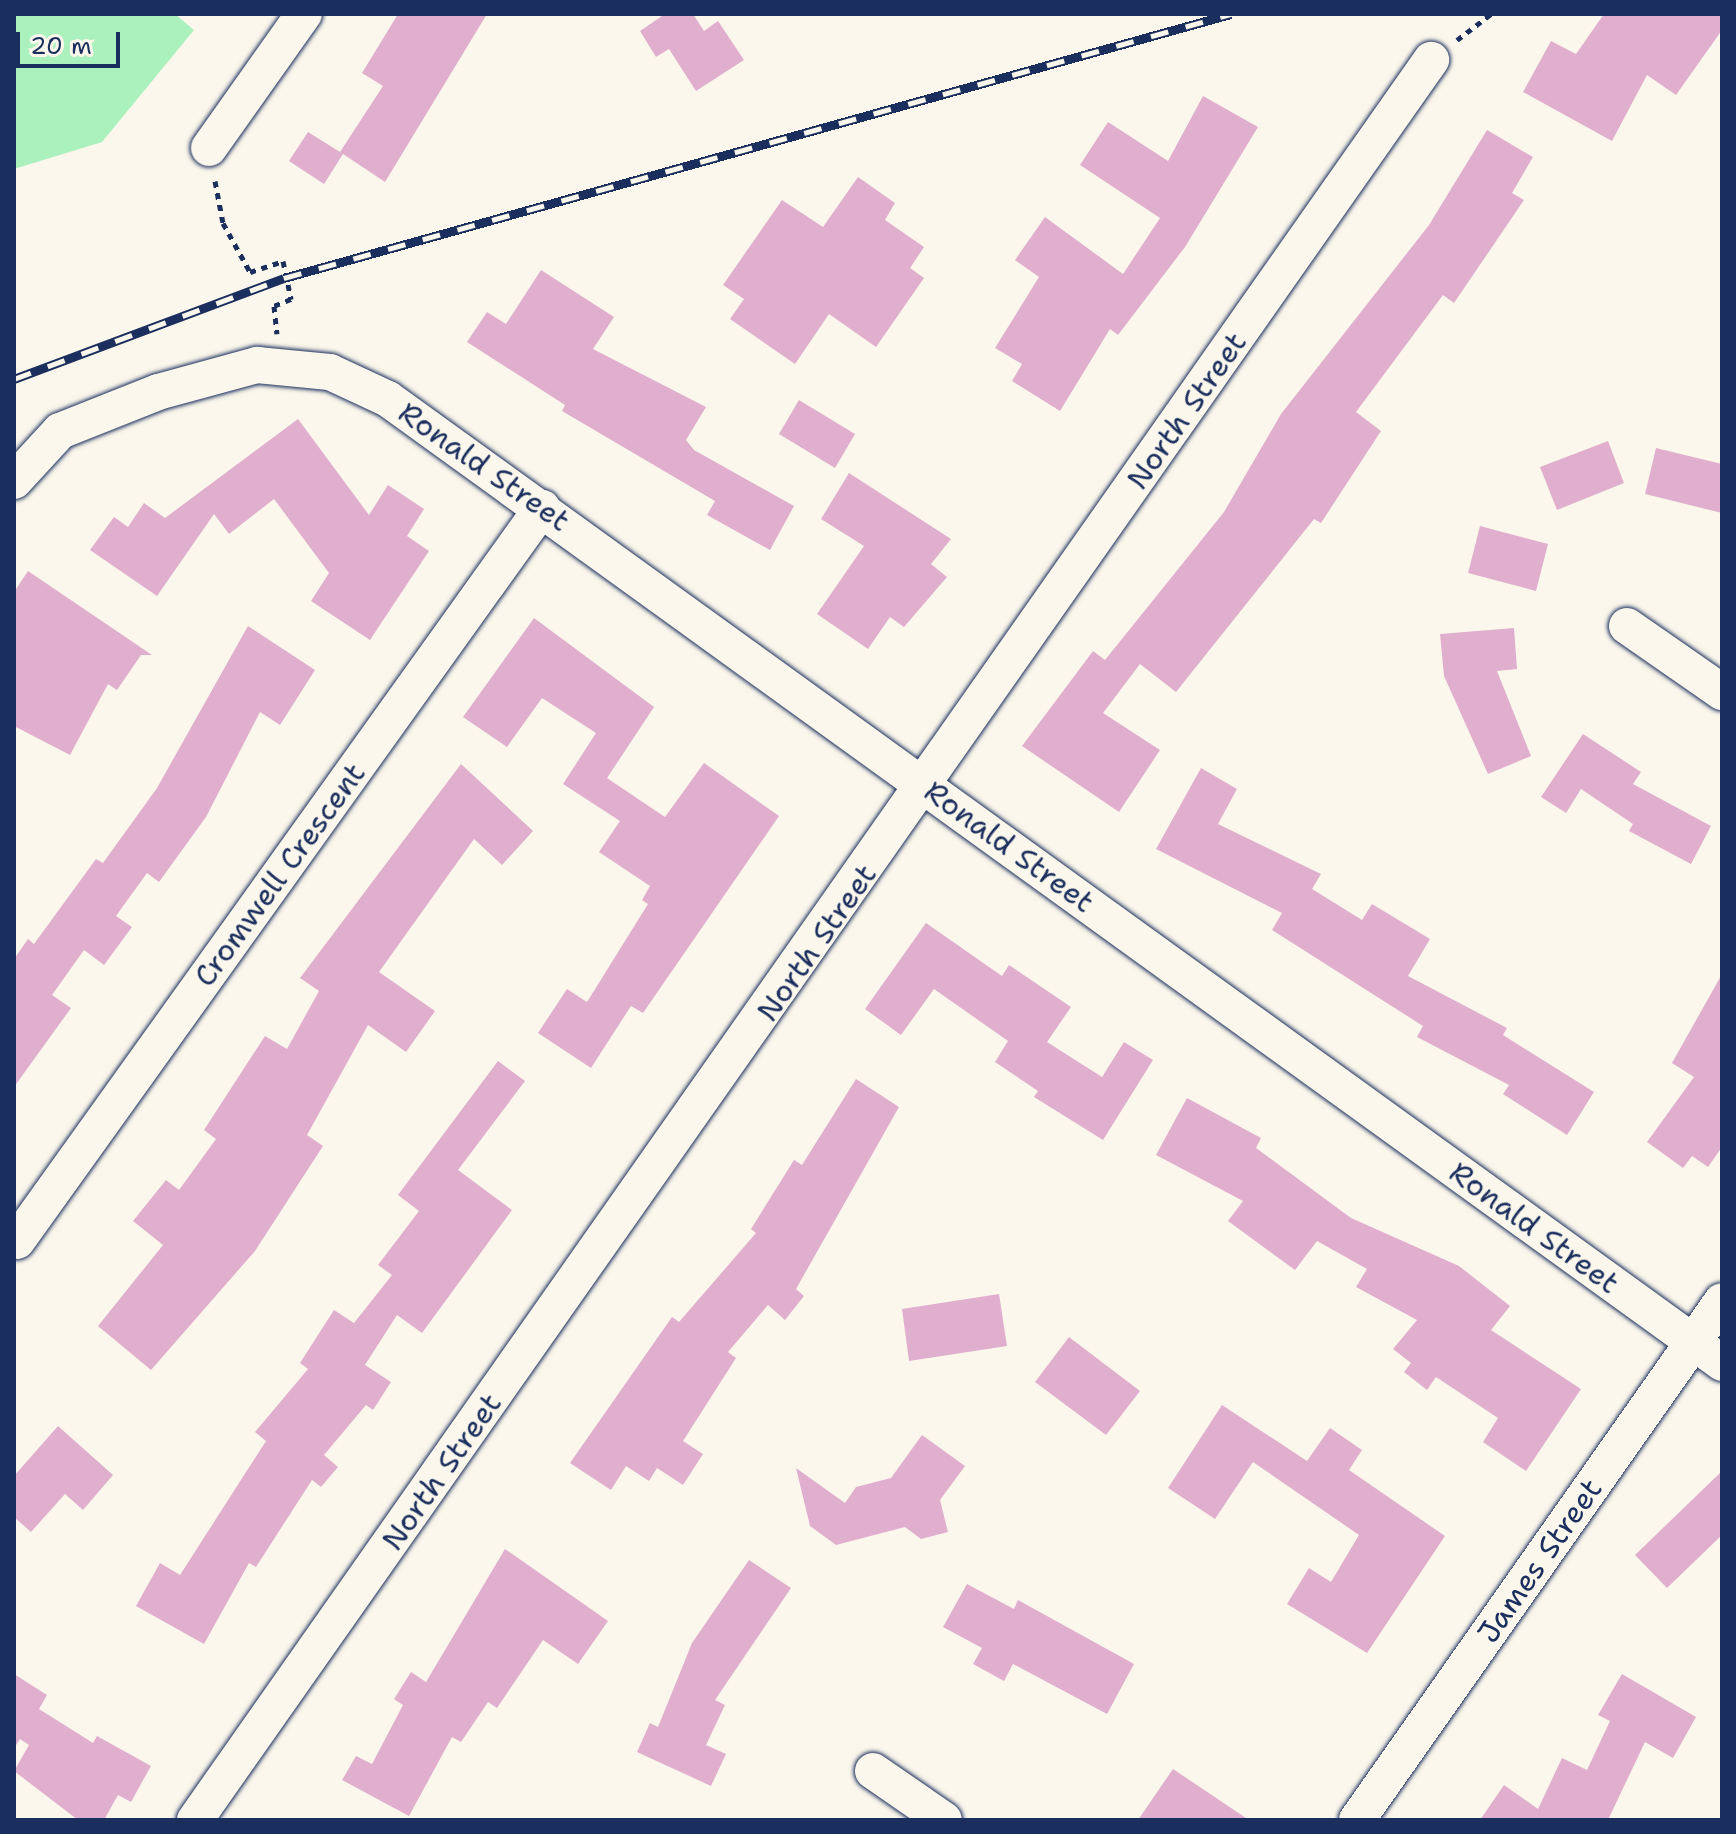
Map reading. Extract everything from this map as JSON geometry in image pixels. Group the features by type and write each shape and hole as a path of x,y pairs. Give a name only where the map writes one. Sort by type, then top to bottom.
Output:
{"street":[{"path":"209,148 304,14"},
{"name":"North Street","path":"195,1820 927,787 1431,60"},
{"path":"14,481 60,431 158,392 281,365"},
{"name":"Ronald Street","path":"281,365 330,372 388,399 1722,1363"},
{"name":"Cromwell Crescent","path":"17,1241 542,508"},
{"path":"1627,626 1722,692"},
{"name":"James Street","path":"1357,1820 1722,1301"},
{"path":"873,1771 944,1820"}],"path":[{"path":"209,148 223,223 250,272 283,261 291,299 274,306 281,365"}],"green space":[{"path":"14,14 175,14 194,30 102,142 14,169"}],"building":[{"path":"398,14 487,14 385,182 343,154 324,184 289,161 308,132 340,152 383,86 362,73"},
{"path":"665,14 693,14 704,31 718,21 744,60 696,91 669,49 656,57 640,31"},
{"path":"1604,14 1722,14 1722,30 1676,95 1647,75 1612,141 1523,92 1551,41 1576,54"},
{"path":"1203,96 1258,127 1185,247 1118,335 1110,329 1060,411 1012,381 1022,364 995,348 1039,277 1015,260 1045,217 1123,274 1160,218 1080,165 1108,122 1168,161"},
{"path":"1487,130 1533,157 1512,193 1524,200 1454,303 1443,295 1356,412 1381,431 1321,523 1314,519 1176,692 1140,664 1103,713 1160,750 1119,812 1022,746 1093,651 1105,660 1224,512 1281,414 1429,225"},
{"path":"858,177 895,203 885,220 924,247 910,268 924,278 876,347 829,314 795,364 730,319 744,299 723,285 782,200 823,227"},
{"path":"541,270 614,317 593,349 706,407 686,440 694,450 794,506 770,550 707,515 715,501 562,411 565,405 467,342 487,312 506,324"},
{"path":"799,400 855,434 835,468 779,434"},
{"path":"298,419 369,515 388,485 424,509 407,536 429,551 370,640 311,601 329,573 274,499 229,534 214,514 157,596 90,550 114,517 128,527 144,503 165,518"},
{"path":"1608,441 1624,483 1557,510 1540,467"},
{"path":"1656,448 1722,464 1722,513 1645,494"},
{"path":"849,473 951,539 931,564 947,577 904,627 890,617 868,649 817,614 864,546 821,519"},
{"path":"1480,526 1548,544 1536,591 1468,573"},
{"path":"28,571 152,655 141,655 117,690 108,684 70,755 14,726 14,592"},
{"path":"534,618 654,707 607,778 665,817 704,763 779,816 643,1013 631,1006 591,1068 538,1033 567,989 587,1002 648,904 642,900 650,886 599,852 620,821 563,784 596,733 542,698 507,747 463,717"},
{"path":"248,626 315,670 280,725 260,712 206,817 159,882 147,873 116,916 132,927 104,965 84,950 52,995 71,1008 14,1087 14,959 28,939 34,944 96,859 103,863 157,788"},
{"path":"1514,628 1517,669 1497,671 1531,756 1488,774 1444,676 1440,634"},
{"path":"1583,734 1641,772 1633,784 1711,826 1691,864 1629,831 1633,824 1581,789 1566,813 1541,797"},
{"path":"461,764 533,831 502,865 474,839 379,972 435,1011 406,1052 368,1025 307,1135 323,1146 255,1251 151,1370 98,1326 163,1245 133,1221 166,1180 179,1190 216,1139 204,1130 265,1036 287,1049 319,991 300,978"},
{"path":"1201,768 1237,789 1218,824 1321,874 1312,889 1362,920 1372,904 1430,939 1408,976 1507,1028 1503,1035 1594,1092 1567,1135 1503,1094 1509,1085 1417,1037 1423,1026 1272,930 1282,913 1156,849"},
{"path":"926,923 1002,976 1009,965 1071,1007 1047,1042 1102,1077 1124,1042 1153,1060 1103,1140 1034,1097 1038,1091 995,1062 1008,1041 934,989 901,1035 865,1009"},
{"path":"1722,974 1722,1147 1708,1167 1692,1156 1683,1168 1647,1142 1694,1077 1672,1063"},
{"path":"498,1061 525,1081 458,1170 512,1210 422,1333 397,1315 365,1365 391,1382 373,1410 366,1405 324,1455 338,1467 321,1487 312,1480 256,1567 249,1563 204,1644 136,1606 160,1563 180,1575 266,1441 255,1432 308,1369 300,1363 334,1310 354,1323 392,1275 378,1265 419,1211 398,1195"},
{"path":"856,1079 899,1107 796,1289 804,1296 785,1320 768,1305 728,1352 736,1358 683,1441 703,1454 683,1485 657,1468 649,1481 626,1466 611,1490 570,1463 672,1317 679,1322 756,1233 751,1229 794,1160 802,1165"},
{"path":"1187,1098 1261,1138 1256,1148 1351,1218 1459,1266 1510,1306 1491,1330 1581,1389 1526,1471 1483,1442 1498,1418 1436,1377 1427,1390 1404,1372 1411,1363 1393,1349 1417,1320 1356,1287 1367,1269 1317,1241 1295,1270 1228,1221 1243,1201 1156,1155"},
{"path":"999,1294 1007,1346 909,1361 902,1309"},
{"path":"1069,1337 1140,1391 1106,1435 1035,1382"},
{"path":"1222,1405 1307,1461 1330,1428 1362,1450 1349,1470 1445,1536 1367,1653 1287,1604 1309,1568 1331,1582 1359,1535 1253,1462 1215,1519 1168,1488"},
{"path":"58,1426 113,1475 83,1510 65,1494 31,1532 14,1517 14,1476"},
{"path":"922,1435 965,1466 940,1500 948,1532 921,1539 905,1527 836,1545 810,1526 796,1468 845,1503 856,1487 891,1478"},
{"path":"1722,1471 1722,1535 1667,1588 1635,1555"},
{"path":"505,1549 608,1621 578,1664 543,1640 497,1708 488,1702 461,1742 452,1737 409,1816 342,1780 356,1756 372,1764 403,1705 394,1699 411,1672 426,1682"},
{"path":"749,1560 791,1588 715,1700 725,1705 706,1745 726,1754 711,1786 637,1752 650,1723 658,1727 692,1643"},
{"path":"967,1584 1014,1609 1018,1600 1134,1664 1107,1714 1013,1664 1004,1681 973,1664 982,1648 943,1627"},
{"path":"14,1674 47,1695 39,1709 93,1743 97,1736 151,1766 131,1802 118,1795 104,1820 78,1820 14,1771 29,1745 20,1739 14,1748"},
{"path":"1622,1674 1696,1717 1673,1758 1645,1742 1608,1820 1480,1820 1504,1785 1538,1809 1562,1758 1587,1770 1610,1721 1598,1715"},
{"path":"1173,1769 1249,1820 1138,1820"}],"railway":[{"path":"14,379 284,278 1231,14"}]}
